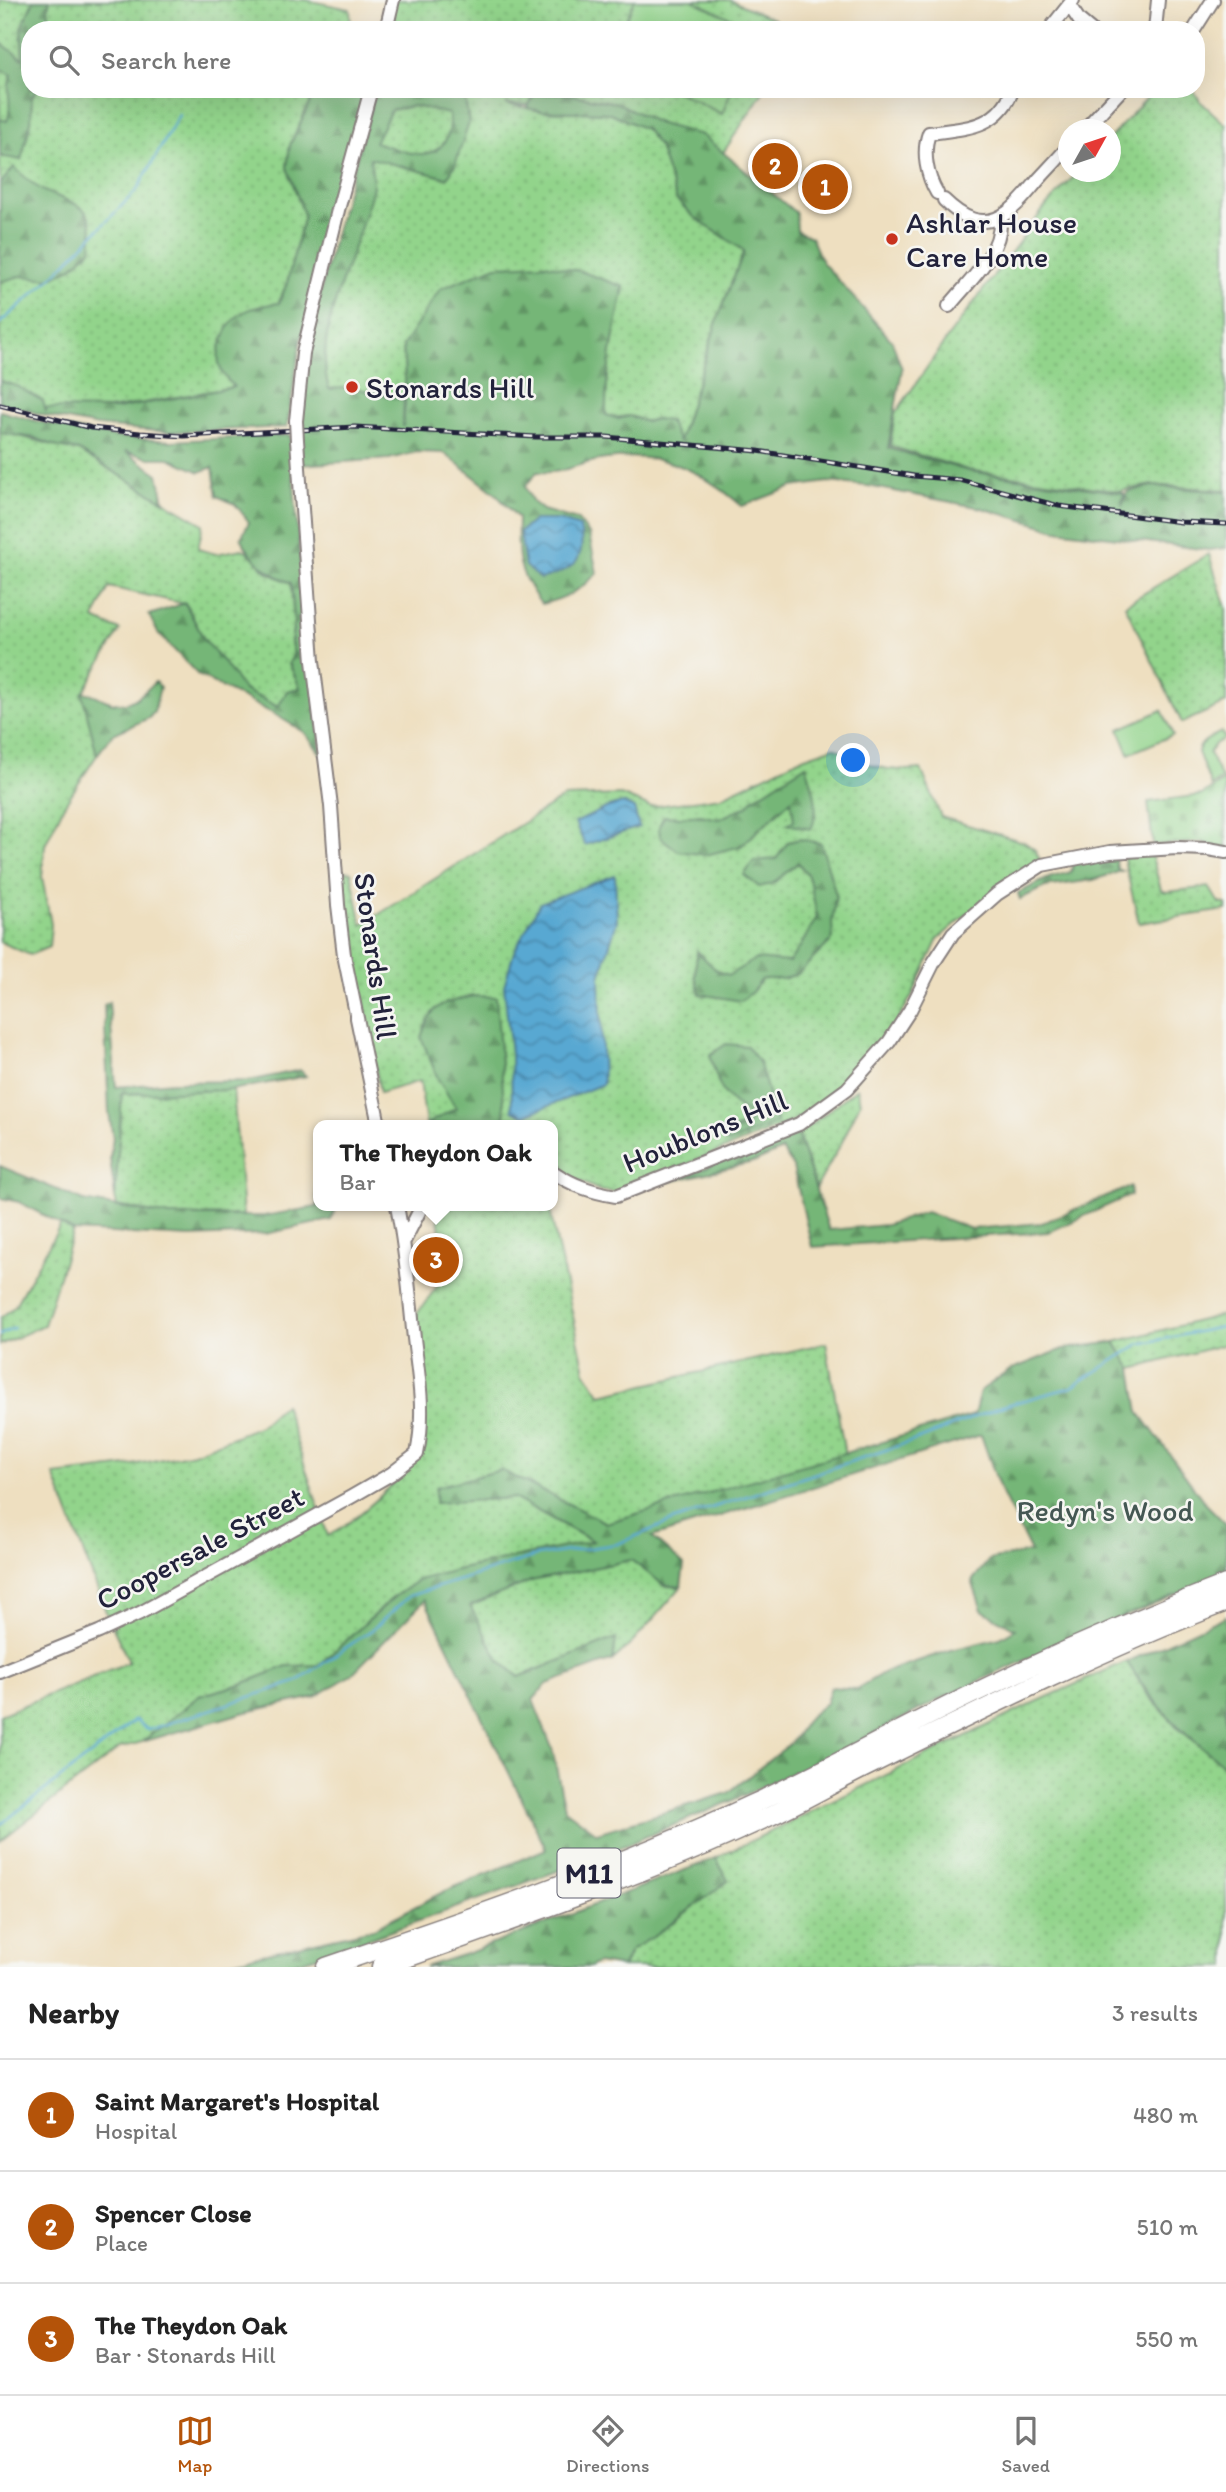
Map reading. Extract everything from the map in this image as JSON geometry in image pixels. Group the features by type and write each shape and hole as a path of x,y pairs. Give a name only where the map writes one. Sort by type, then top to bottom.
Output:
{"highway":[{"name":"M11","path":"326,1967 544,1891 684,1834 751,1805 1001,1680 1226,1584"},
{"name":"M11","path":"381,1967 568,1901 668,1861 767,1817 1009,1696 1226,1602"}],"street":[{"path":"388,21 393,0"},
{"path":"1156,21 1158,0"},
{"path":"1200,21 1213,0"},
{"path":"1056,21 1071,3 1080,21"},
{"name":"Stonards Hill","path":"369,98 303,353 296,421 313,661 331,806 338,905 349,982 378,1120"},
{"path":"1009,98 994,118 961,130 929,134 925,146 930,180 940,197 967,218 977,222 992,222 1017,206 1058,159"},
{"path":"1094,119 1114,98"},
{"path":"949,306 995,248 1001,233 1000,218"},
{"name":"Houblons Hill","path":"558,1175 588,1191 616,1196 799,1124 847,1089 889,1042 953,933 997,894 1042,865 1110,852 1177,848 1226,852"},
{"path":"398,1211 404,1241"},
{"path":"404,1241 419,1211"},
{"name":"Coopersale Street","path":"0,1672 140,1613 391,1474 416,1454 422,1428 421,1380 404,1241"}],"green space":[{"path":"0,0 306,0 350,9 351,21 21,21 21,98 312,98 290,145 287,167 304,215 287,283 278,304 249,309 234,387 103,410 46,408 16,386 0,381"},
{"path":"34,0 50,0 50,21 24,21"},
{"path":"393,0 730,0 776,21 389,21"},
{"path":"635,0 692,0 737,21 625,21"},
{"path":"0,39 1,43 21,58 21,98 32,98 31,122 21,160 0,156 0,119 7,121 9,115 9,86 12,75 0,69"},
{"path":"312,98 364,98 301,339 287,427 168,432 98,426 46,416 0,402 0,381 16,386 43,401 46,412 46,408 116,409 234,387 225,377 218,360 225,333 236,318 249,309 279,303 287,283 304,215 287,167 290,145"},
{"path":"373,98 465,99 469,123 455,165 447,178 370,158 372,193 329,325 325,368 329,389 358,389 404,400 403,427 406,391 403,346 440,289 496,266 545,264 580,271 624,287 609,367 606,415 619,419 629,416 646,422 656,419 669,421 679,441 718,318 744,251 694,217 677,200 659,147 645,129 611,113 541,111 527,108 532,98 590,98 618,103 660,124 702,135 796,213 797,231 811,237 822,262 892,341 902,369 888,448 969,471 1124,493 1122,506 1127,492 1152,486 1226,492 1226,548 1208,550 1057,530 982,508 868,486 828,482 792,487 742,506 708,480 674,464 638,457 617,458 561,471 537,472 525,487 533,502 543,510 578,520 589,534 597,573 571,593 541,604 527,582 520,564 518,518 495,493 444,453 417,452 389,459 298,465 306,369 314,322","holes":["414,106 449,114 445,142 435,151 428,153 415,154 375,142 391,110"]},
{"path":"374,98 759,98 723,153 606,108 505,104 544,111 611,113 645,129 659,147 677,200 694,217 744,250 718,318 678,443 656,419 643,421 632,416 606,415 609,367 624,287 403,346 406,391 404,400 377,391 329,389 311,331"},
{"path":"690,98 728,98 722,114"},
{"path":"1147,98 1198,98 1226,125 1226,490 1152,485 1119,491 968,470 890,446 895,414 948,337 1046,206 1069,182 1121,182 1121,126"},
{"path":"14,167 40,189 83,209 91,224 91,250 70,269 50,279 21,276 0,282 0,184"},
{"path":"0,411 115,437 171,441 290,435 302,584 322,755 304,732 198,675 158,633 149,615 185,603 205,641 244,690 278,707 287,691 300,688 289,663 294,654 291,643 294,622 291,583 262,565 245,546 241,538 249,522 235,504 217,496 213,467 200,472 169,458 149,458 125,451 158,474 164,501 79,451 58,447 35,438 0,433"},
{"path":"0,433 78,451 203,524 198,549 216,554 242,549 268,573 291,583 294,622 291,643 294,654 289,663 301,689 278,707 244,690 205,642 186,604 109,587 94,619 120,630 83,693 97,755 63,807 45,845 42,877 51,924 49,947 30,955 0,942"},
{"path":"1209,554 1226,608 1226,703 1182,723 1125,605"},
{"path":"155,682 160,687 154,712 149,718 113,734 97,755 82,693 113,703 127,703"},
{"path":"1162,710 1173,735 1129,754 1119,729"},
{"path":"1221,732 1225,738 1215,744 1209,753 1222,779 1211,786 1198,752 1204,742"},
{"path":"834,747 856,759 885,769 921,769 941,817 1024,842 1035,850 1040,860 999,887 938,939 913,994 891,1032 852,1084 813,1113 618,1192 601,1191 558,1171 558,1120 425,1120 420,1081 380,1093 341,871 351,872 362,925 564,797 621,795 650,807 721,797 799,759"},
{"path":"806,765 816,805 811,829 787,824 794,820 791,800 741,846 706,855 678,851 660,837 659,826 664,816 700,815 719,819 747,806 754,798"},
{"path":"1225,780 1226,850 1202,842 1153,845 1148,802 1202,795"},
{"path":"800,839 821,843 836,895 833,939 798,974 783,979 762,979 741,1001 700,994 695,976 697,951 717,971 729,975 756,959 789,962 800,947 817,917 807,874 798,863 772,884 759,887 744,875 754,861 776,859 788,842"},
{"path":"1151,853 1161,890 1166,892 1209,887 1219,903 1226,904 1226,910 1139,923 1123,855"},
{"path":"1115,856 1117,869 1122,871 1093,880 1045,887 1020,899 1018,893 1049,878 1071,872 1073,863"},
{"path":"473,996 496,997 505,1117 514,1120 434,1120 456,1108 438,1079 421,1037 434,1011 453,1001"},
{"path":"109,1002 116,1087 174,1082 249,1081 300,1070 306,1076 231,1090 122,1094 115,1197 110,1158 113,1138 109,1113 104,1005"},
{"path":"726,1044 747,1046 759,1062 777,1123 728,1143 721,1137 749,1122 746,1112 725,1095 715,1074 710,1055"},
{"path":"857,1088 860,1103 816,1188 797,1132 812,1124"},
{"path":"233,1089 243,1215 170,1216 117,1206 115,1197 122,1094"},
{"path":"797,1132 829,1230 886,1225 926,1212 971,1229 1042,1223 1130,1187 1131,1195 1049,1232 812,1247 793,1167 782,1150 757,1161 668,1182"},
{"path":"0,1166 84,1201 170,1216 264,1216 313,1208 313,1211 335,1211 331,1220 265,1234 190,1237 73,1231 19,1202 0,1198"},
{"path":"436,1211 550,1211 585,1371 601,1395 826,1343 845,1455 606,1523 501,1470 436,1487 435,1503 514,1498 594,1542 456,1570 418,1581 393,1597 319,1666 287,1666 242,1684 199,1696 142,1742 120,1748 0,1841 0,1715 129,1662 108,1617 54,1475 127,1466 194,1453 260,1426 284,1404 328,1536 342,1527 380,1497 425,1448 414,1318 446,1274"},
{"path":"61,1224 73,1231 44,1325 0,1345 0,1318 14,1307"},
{"path":"1226,1314 1226,1344 1132,1369 1115,1342"},
{"name":"Redyn's Wood","path":"1115,1342 1132,1369 1139,1412 1205,1503 1226,1524 1226,1574 1108,1623 950,1694 843,1749 729,1802 602,1855 338,1950 282,1967 206,1967 372,1929 443,1892 546,1849 425,1600 351,1675 315,1697 242,1713 142,1742 199,1696 242,1684 287,1666 319,1665 394,1597 418,1580 593,1541 514,1498 435,1503 436,1487 501,1470 606,1523 974,1415 980,1391 1010,1370 1063,1349","holes":["981,1435 1000,1489 1031,1552 989,1560 972,1581 982,1610 1015,1629 1000,1638 951,1650 885,1672 856,1689 831,1687 826,1703 809,1717 791,1743 728,1793 597,1833 565,1809 552,1748 533,1700 547,1684 613,1660 616,1638 519,1677 499,1660 470,1606 531,1581 631,1560 664,1585 681,1587 684,1565 652,1537"]},
{"path":"631,1560 665,1586 681,1587 633,1642 613,1660 616,1638 519,1677 499,1660 469,1606 531,1581"},
{"path":"1226,1616 1226,1767 1172,1719 1149,1694 1127,1662"},
{"path":"1127,1661 1147,1694 1179,1729 1226,1767 1226,1967 623,1967 631,1950 653,1937 728,1881 716,1858 1034,1703"},
{"path":"716,1858 728,1881 653,1937 631,1950 623,1967 597,1963 590,1967 425,1967 469,1953"}],"water":[{"path":"534,520 558,520 580,527 581,549 575,563 561,572 540,579 525,566 520,532"},
{"path":"623,803 634,808 639,827 585,845 575,823"},
{"path":"615,875 617,921 600,977 603,1084 524,1116 512,1110 511,1054 504,986 514,952 540,903"}],"waterway":[{"path":"0,323 50,279 137,190 179,115"},
{"path":"0,1825 135,1720 148,1730 296,1682 373,1629 409,1596 536,1556 617,1544 675,1520 919,1439 1003,1406 1072,1387 1139,1344 1226,1326"},
{"path":"0,1335 14,1328"}],"railway":[{"path":"0,405 91,428 184,436 355,427 536,437 606,437 758,451 914,476 960,480 1059,506 1181,522 1226,524"}],"place":[{"name":"Spencer Close","path":"775,166"},
{"name":"Saint Margaret's Hospital","path":"825,187"},
{"name":"Ashlar House Care Home","path":"892,239"},
{"name":"Stonards Hill","path":"352,387"},
{"name":"The Theydon Oak","path":"436,1260"}]}
